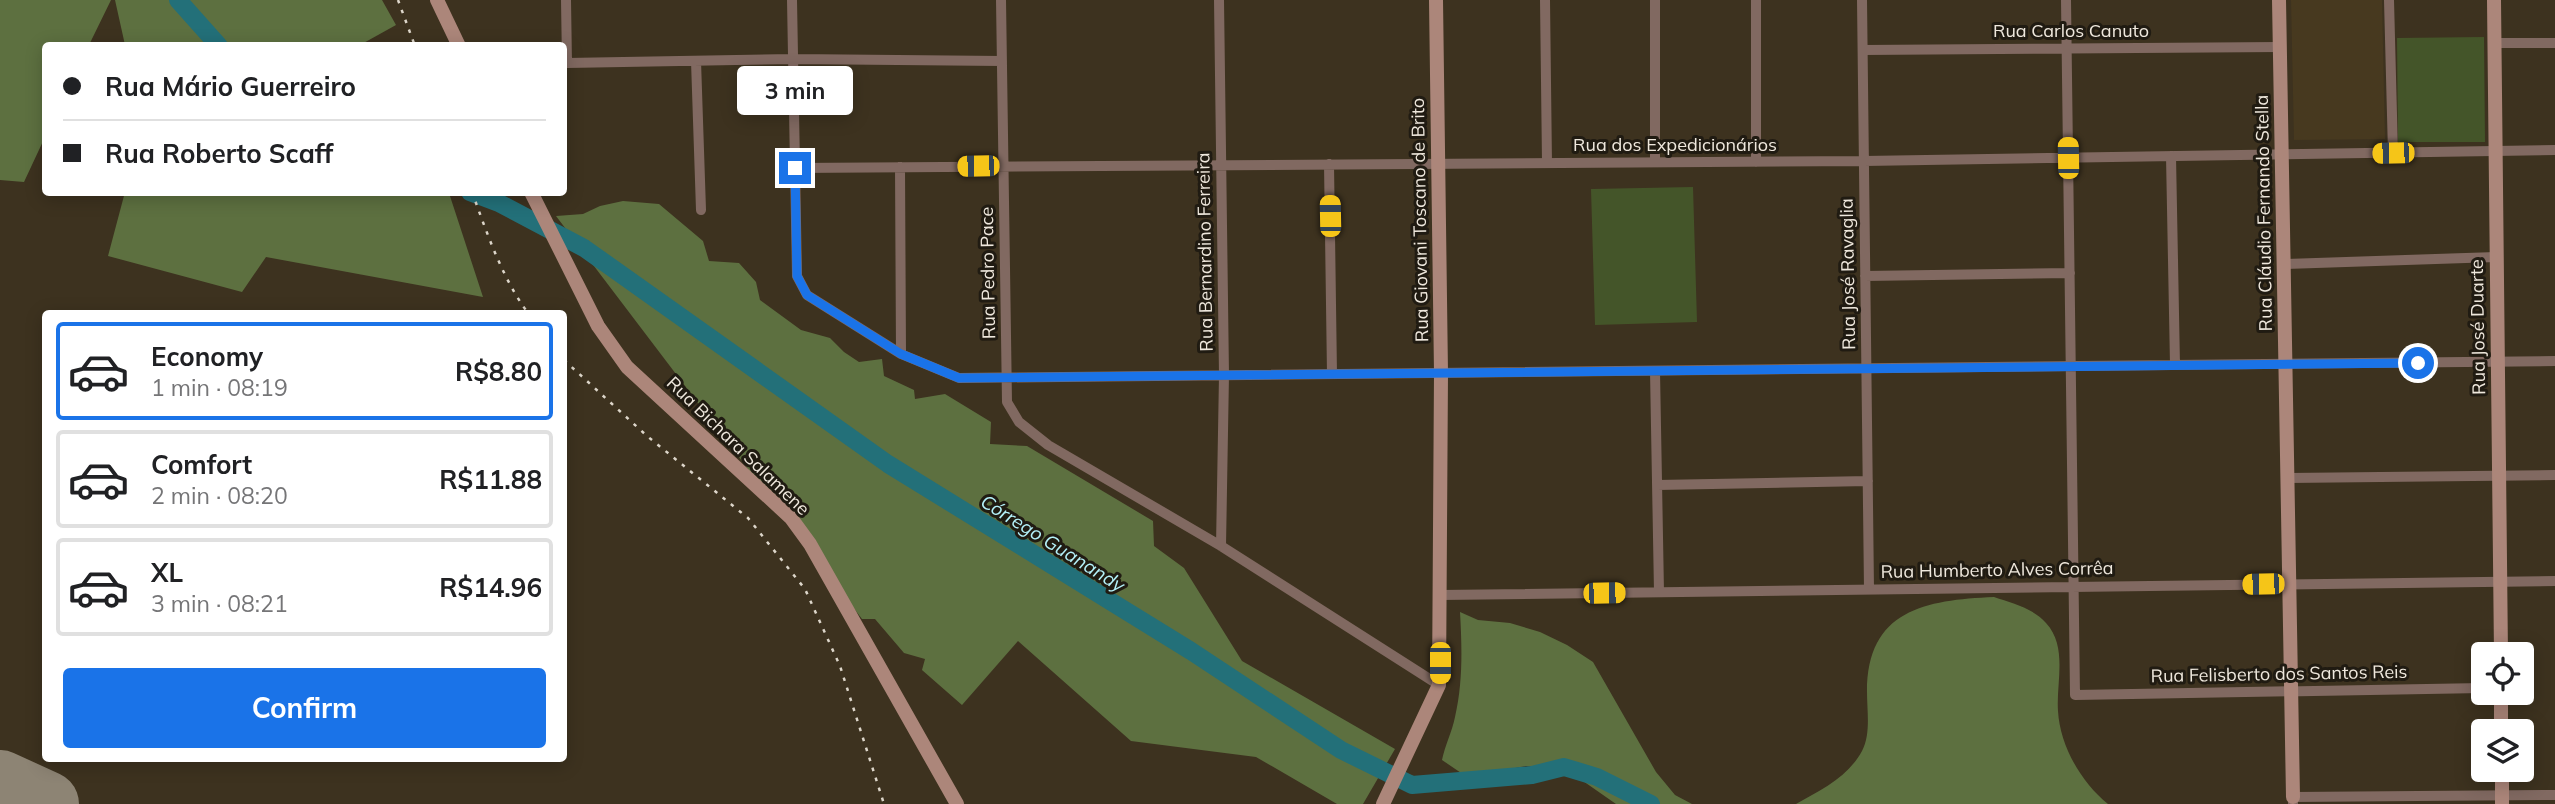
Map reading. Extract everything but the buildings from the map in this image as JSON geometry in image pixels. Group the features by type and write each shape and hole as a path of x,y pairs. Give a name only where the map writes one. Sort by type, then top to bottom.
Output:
{"main road":[{"path":"437,0 457,42"},
{"name":"Rua Giovani Toscano de Brito","path":"1383,804 1439,685 1441,373 1436,0"},
{"name":"Rua Cláudio Fernando Stella","path":"2279,0 2293,800"},
{"name":"Rua José Duarte","path":"2494,0 2501,642"},
{"name":"Rua Bichara Salamene","path":"533,196 598,326 627,367 791,518 803,535 957,804"},
{"path":"2502,782 2502,800"}],"street":[{"path":"565,42 566,0"},
{"path":"792,0 797,276 807,295 901,354 959,378 2555,361"},
{"name":"Rua Pedro Pace","path":"1002,0 1007,402 1019,422 1038,438 1221,546 1439,685"},
{"name":"Rua Bernardino Ferreira","path":"1219,0 1224,375 1221,546"},
{"path":"1545,0 1547,163"},
{"path":"1655,0 1655,162"},
{"path":"1756,0 1756,162"},
{"name":"Rua José Ravaglia","path":"1862,0 1869,589"},
{"path":"2066,0 2074,586"},
{"path":"2389,0 2393,153"},
{"path":"2494,43 2555,43"},
{"name":"Rua Carlos Canuto","path":"1863,50 2280,47"},
{"path":"567,63 793,59 1002,61"},
{"path":"696,61 701,210"},
{"name":"Rua dos Expedicionários","path":"795,168 1864,161 2555,150"},
{"path":"2171,156 2175,365"},
{"path":"1329,164 1332,374"},
{"path":"900,167 901,354"},
{"path":"2284,264 2496,257"},
{"path":"1866,276 2070,273"},
{"path":"1655,370 1659,592"},
{"path":"2288,478 2555,475"},
{"path":"1657,485 1868,481"},
{"name":"Rua Humberto Alves Corrêa","path":"1440,595 2555,581"},
{"name":"Rua Felisberto dos Santos Reis","path":"2074,586 2075,695 2471,688"},
{"path":"2293,800 2502,800 2555,795"}],"shaded area":[{"path":"2291,0 2382,0 2385,139 2294,140"}],"green space":[{"path":"0,0 111,0 90,42 42,42 42,143 24,182 0,180"},
{"path":"115,0 382,0 396,25 365,42 124,42"},
{"path":"2484,37 2485,142 2398,142 2397,38"},
{"path":"1693,187 1697,322 1595,325 1591,189"},
{"path":"124,196 450,196 483,297 266,257 242,292 108,256"},
{"path":"623,201 659,204 703,241 709,261 739,263 756,282 760,300 801,330 830,338 859,362 882,359 884,376 914,390 915,399 945,394 991,422 990,444 1027,446 1153,521 1154,546 1184,568 1242,661 1395,749 1363,804 1337,804 1256,757 1131,741 1018,641 962,705 922,670 925,659 904,653 875,619 862,619 556,216 583,214 600,206"},
{"path":"1994,597 2035,613 2053,632 2059,654 2058,711 2063,737 2081,774 2108,804 1796,804 1842,776 1862,751 1868,730 1867,692 1870,664 1877,643 1889,627 1905,615 1923,607"},
{"path":"1460,612 1478,620 1510,623 1540,632 1593,662 1656,772 1675,795 1692,804 1616,804 1583,781 1555,769 1526,766 1467,777 1442,760 1454,723 1461,678"}],"waterway":[{"name":"Córrego Guanandy","path":"178,0 215,42"},
{"name":"Córrego Guanandy","path":"481,196 584,248 888,464 1191,651 1341,750 1412,785 1532,775 1564,767 1597,777 1651,804"}],"runway":[{"path":"0,783 46,804"}],"railway":[{"path":"398,0 414,42"},
{"path":"473,196 503,270 526,310"},
{"path":"567,363 647,436 748,518 805,589 840,666 884,804"}],"route":[{"path":"795,168 797,276 807,295 901,354 959,378 2418,363"}]}
